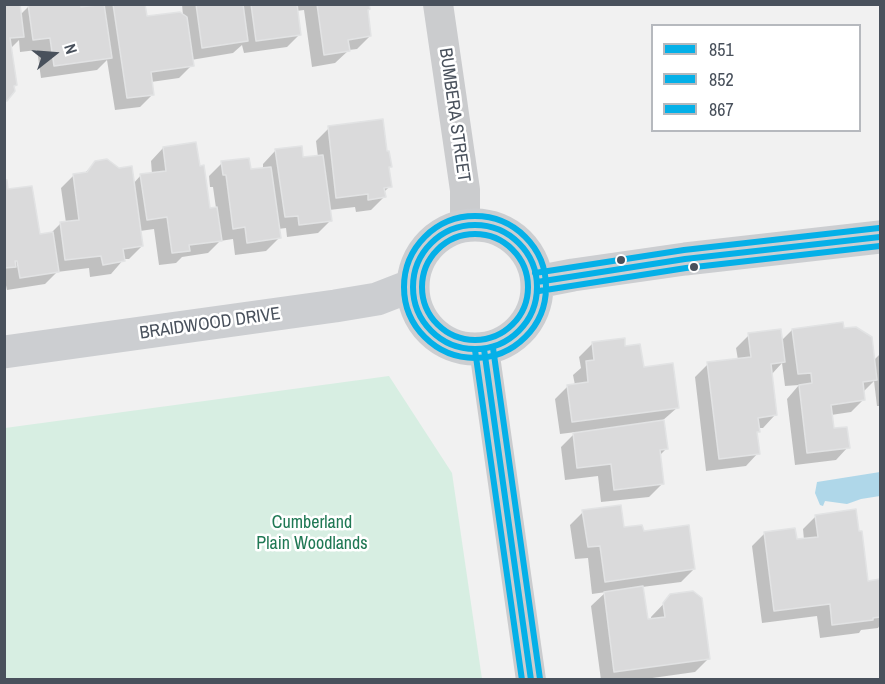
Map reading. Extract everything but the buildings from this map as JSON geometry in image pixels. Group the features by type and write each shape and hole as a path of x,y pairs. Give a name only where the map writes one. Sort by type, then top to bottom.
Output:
{"street":[{"name":"BUMBERA STREET","path":"438,4 465,190 465,226"},
{"path":"465,226 485,226 505,233 521,245 532,262 537,282 536,301 523,326 502,343 484,349 466,349 448,344 434,334 422,320 415,303 413,285 417,264 428,246 445,233 465,226"},
{"path":"537,282 685,259 880,237"},
{"name":"BRAIDWOOD DRIVE","path":"4,352 335,306 377,299 413,285"},
{"path":"484,349 531,680"}],"green space":[{"name":"Cumberland Plain Woodlands","path":"389,376 452,473 482,679 5,679 5,428"}],"water":[{"path":"880,472 880,496 847,504 825,501 823,506 820,505 815,493 817,482"}],"transit line":[{"name":"852","path":"475,216 502,222 525,237 540,260 546,287 540,314 525,337 502,352 475,358 448,352 425,337 410,314 404,287 410,260 425,237 448,222 475,216"},
{"name":"851","path":"475,225 499,230 519,243 532,263 537,287 532,311 519,331 499,344 475,349 451,344 431,331 418,311 413,287 418,263 431,243 451,230 475,225"},
{"name":"867","path":"535,273 684,250 879,228"},
{"name":"867","path":"475,234 495,238 512,250 524,267 528,287 524,307 512,324 495,336 475,340 455,336 438,324 426,307 422,287 426,267 438,250 455,238 475,234"},
{"name":"851","path":"537,282 685,259 880,237"},
{"name":"852","path":"539,291 686,268 880,246"},
{"name":"867","path":"493,348 540,679"},
{"name":"851","path":"484,349 531,680"},
{"name":"852","path":"475,350 522,680"}]}
